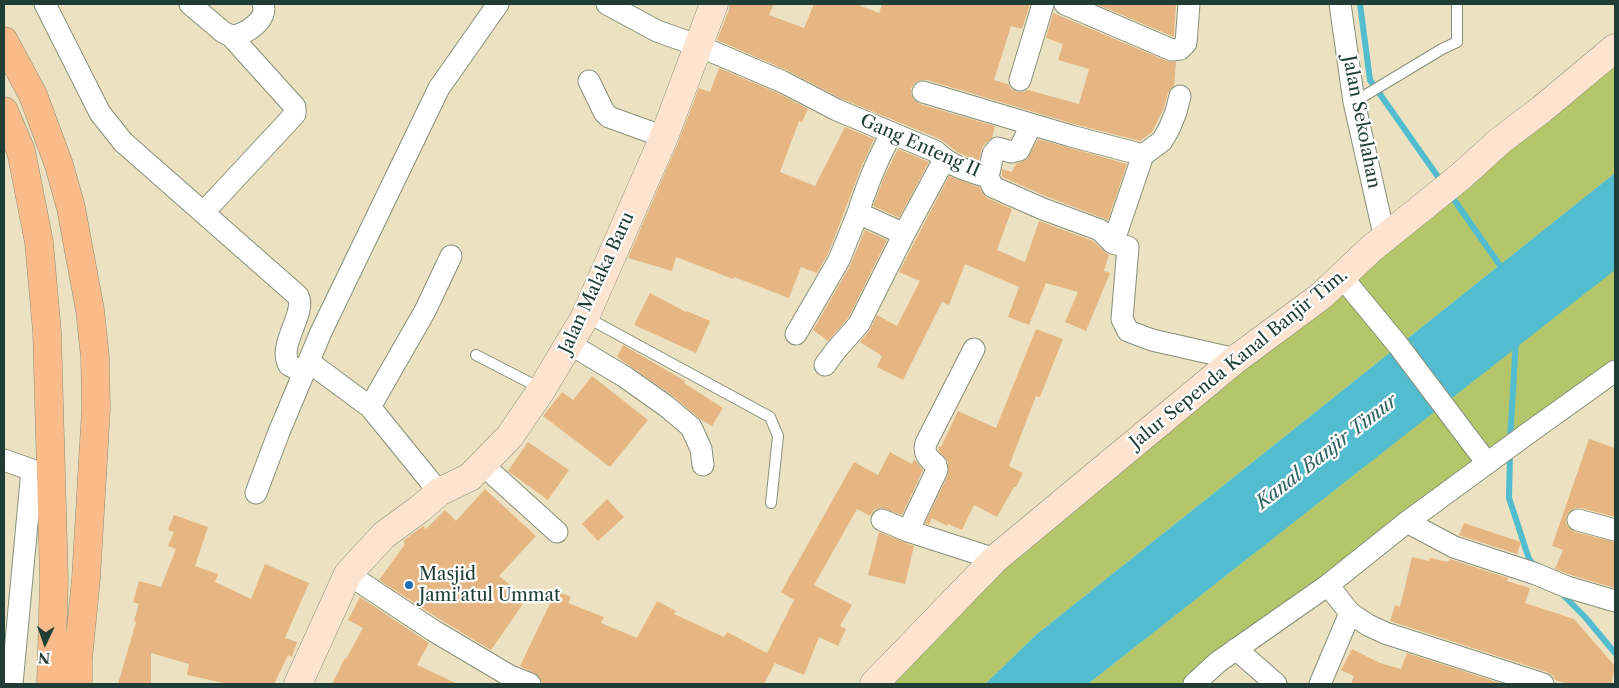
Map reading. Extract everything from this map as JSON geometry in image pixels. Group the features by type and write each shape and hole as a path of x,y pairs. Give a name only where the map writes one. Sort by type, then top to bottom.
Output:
{"highway":[{"path":"4,41 33,95 59,165 71,208 90,310 95,357 96,409 86,579 78,659 78,684"},
{"path":"4,111 21,151 37,232 46,323 54,580 51,684"}],"street":[{"path":"45,4 100,113 123,142 298,296 301,304 291,333 286,356 286,361 289,365 306,368 370,407 439,492"},
{"path":"190,4 223,32 231,36 295,107 296,111 204,212"},
{"path":"256,493 279,432 321,332 439,88 498,4"},
{"name":"Gang Enteng II","path":"607,4 658,31 783,82 837,110 935,151 944,160 965,170 988,177 993,187 1043,209 1100,230 1113,243 1128,247 1122,319 1128,331 1152,340 1236,359"},
{"name":"Jalan Malaka Baru","path":"298,684 348,574 384,534 421,508 439,492 470,477 483,465 510,436 570,344 585,317 664,137 714,4"},
{"path":"1020,80 1042,4"},
{"path":"1065,4 1172,50 1180,49 1186,43 1189,4"},
{"name":"Jalan Sekolahan","path":"1340,4 1362,98 1385,239"},
{"path":"231,36 237,36 249,31 267,8"},
{"name":"Jalur Sependa Kanal Banjir Tim.","path":"874,684 996,559 1236,359 1321,296 1348,284 1372,248 1615,48"},
{"path":"590,81 604,112 609,117 664,137"},
{"path":"923,92 1031,125 1143,155"},
{"path":"1113,243 1143,155 1162,141 1169,129 1180,96"},
{"path":"988,177 995,150 998,148 1011,152 1019,150 1031,125"},
{"path":"796,334 839,260 858,214 869,178 892,133"},
{"path":"825,365 860,324 904,234 944,160"},
{"path":"858,214 904,234"},
{"path":"370,407 425,310 451,256"},
{"path":"1348,284 1398,345 1481,456"},
{"path":"570,344 625,377 692,427 701,449 703,465"},
{"path":"908,531 937,470 936,465 926,456 924,448 974,349"},
{"path":"1194,684 1218,662 1328,585 1407,522 1481,456 1527,434 1615,371"},
{"path":"4,460 32,470 12,684"},
{"path":"483,465 557,532"},
{"path":"882,520 908,531 996,559"},
{"path":"1578,520 1615,530"},
{"path":"1407,522 1454,547 1536,574 1568,587 1615,601"},
{"path":"348,574 434,631 510,676 530,684"},
{"path":"1328,585 1350,613 1385,633 1543,684"},
{"path":"1320,684 1350,613"},
{"path":"1236,650 1276,684"}],"lane":[{"path":"1362,98 1457,42 1457,4"},
{"path":"585,317 770,417 778,436 771,503"},
{"path":"476,355 542,389"}],"green space":[{"path":"1615,48 1615,173 1037,634 985,684 875,684 995,559"},
{"path":"1615,269 1615,370 1194,684 1088,684"}],"water":[{"name":"Kanal Banjir Timur","path":"1615,173 1615,270 1088,684 985,684 1037,634"}],"building":[{"path":"729,4 774,4 769,15 804,28 814,4 856,4 879,13 882,4 1030,4 1022,29 1011,26 994,80 1008,84 1011,89 1017,92 1028,90 1079,104 1089,69 1058,60 1063,44 1046,38 1053,13 1167,61 1176,62 1174,86 1168,93 1164,108 1152,132 1140,141 1074,124 927,80 915,83 911,88 911,94 919,104 995,126 992,138 983,146 979,161 959,153 940,139 842,99 788,71 717,40 729,10"},
{"path":"1096,4 1176,4 1174,37"},
{"path":"719,68 778,93 808,109 802,122 799,121 780,172 815,186 845,127 874,139 828,254 817,273 801,267 789,298 676,257 672,271 628,258 678,143 699,88 710,92"},
{"path":"1038,139 1127,164 1108,220 1002,177 1002,169 1012,172 1016,164 1027,159"},
{"path":"898,149 929,162 899,218 873,206 884,177"},
{"path":"949,176 979,187 987,198 1012,209 997,250 1025,262 1039,221 1093,241 1109,255 1104,271 1110,273 1086,331 1065,322 1078,292 1046,283 1029,325 1008,317 1019,287 965,264 949,305 942,302 903,380 877,367 882,356 860,342 870,330 877,315 897,326 920,281 899,272"},
{"path":"865,230 887,240 849,317 828,341 813,330 850,266"},
{"path":"650,293 686,312 710,321 696,353 634,325"},
{"path":"1036,329 1063,339 1040,397 1036,396 1009,466 1023,473 1016,487 1014,487 997,517 974,505 962,530 948,524 947,526 932,518 929,525 925,523 948,475 948,462 938,450 958,411 996,428"},
{"path":"623,345 685,381 684,383 723,408 712,426 617,357"},
{"path":"592,376 648,420 610,467 543,416 562,392 573,400"},
{"path":"1589,439 1615,448 1615,517 1575,508 1566,517 1566,523 1575,532 1615,542 1615,588 1555,569 1563,550 1552,546"},
{"path":"528,442 569,470 548,500 508,471"},
{"path":"890,452 912,464 914,459 923,470 902,515 881,508 874,510 870,516 857,509 814,585 852,605 840,626 846,629 838,646 819,637 804,675 775,663 764,684 542,684 539,676 520,666 556,591 571,597 568,603 604,617 601,623 637,638 657,601 676,611 674,614 724,637 727,632 767,653 794,600 781,592 854,462 878,475"},
{"path":"485,489 536,536 499,576 527,598 491,650 379,580 405,544 403,541 423,526 426,529 445,510 456,521"},
{"path":"607,499 624,517 598,541 582,524"},
{"path":"174,515 208,527 195,566 218,574 215,582 251,599 265,564 309,583 285,638 297,642 292,657 288,655 274,684 228,684 187,675 189,664 151,653 151,684 118,684 136,622 134,621 139,604 133,602 139,581 161,587 176,549 168,546 174,532 168,530"},
{"path":"1464,523 1521,542 1517,554 1459,535"},
{"path":"879,532 914,546 905,584 868,575"},
{"path":"1412,557 1429,561 1430,558 1448,562 1450,559 1508,578 1507,581 1530,588 1525,603 1574,619 1615,666 1611,684 1568,684 1555,680 1547,672 1390,621 1395,605 1400,607"},
{"path":"360,597 429,643 417,665 458,684 332,684 363,628 348,620"},
{"path":"1352,649 1380,663 1401,669 1407,653 1503,684 1351,684 1354,676 1341,670"}],"waterway":[{"path":"1360,4 1370,80 1443,184"},
{"path":"1450,194 1502,270"},
{"path":"1510,440 1516,340"},
{"path":"1510,453 1509,498 1529,559 1536,567"},
{"path":"1560,592 1585,617 1615,653"}],"place":[{"name":"Masjid Jami'atul Ummat","path":"409,585"}]}
